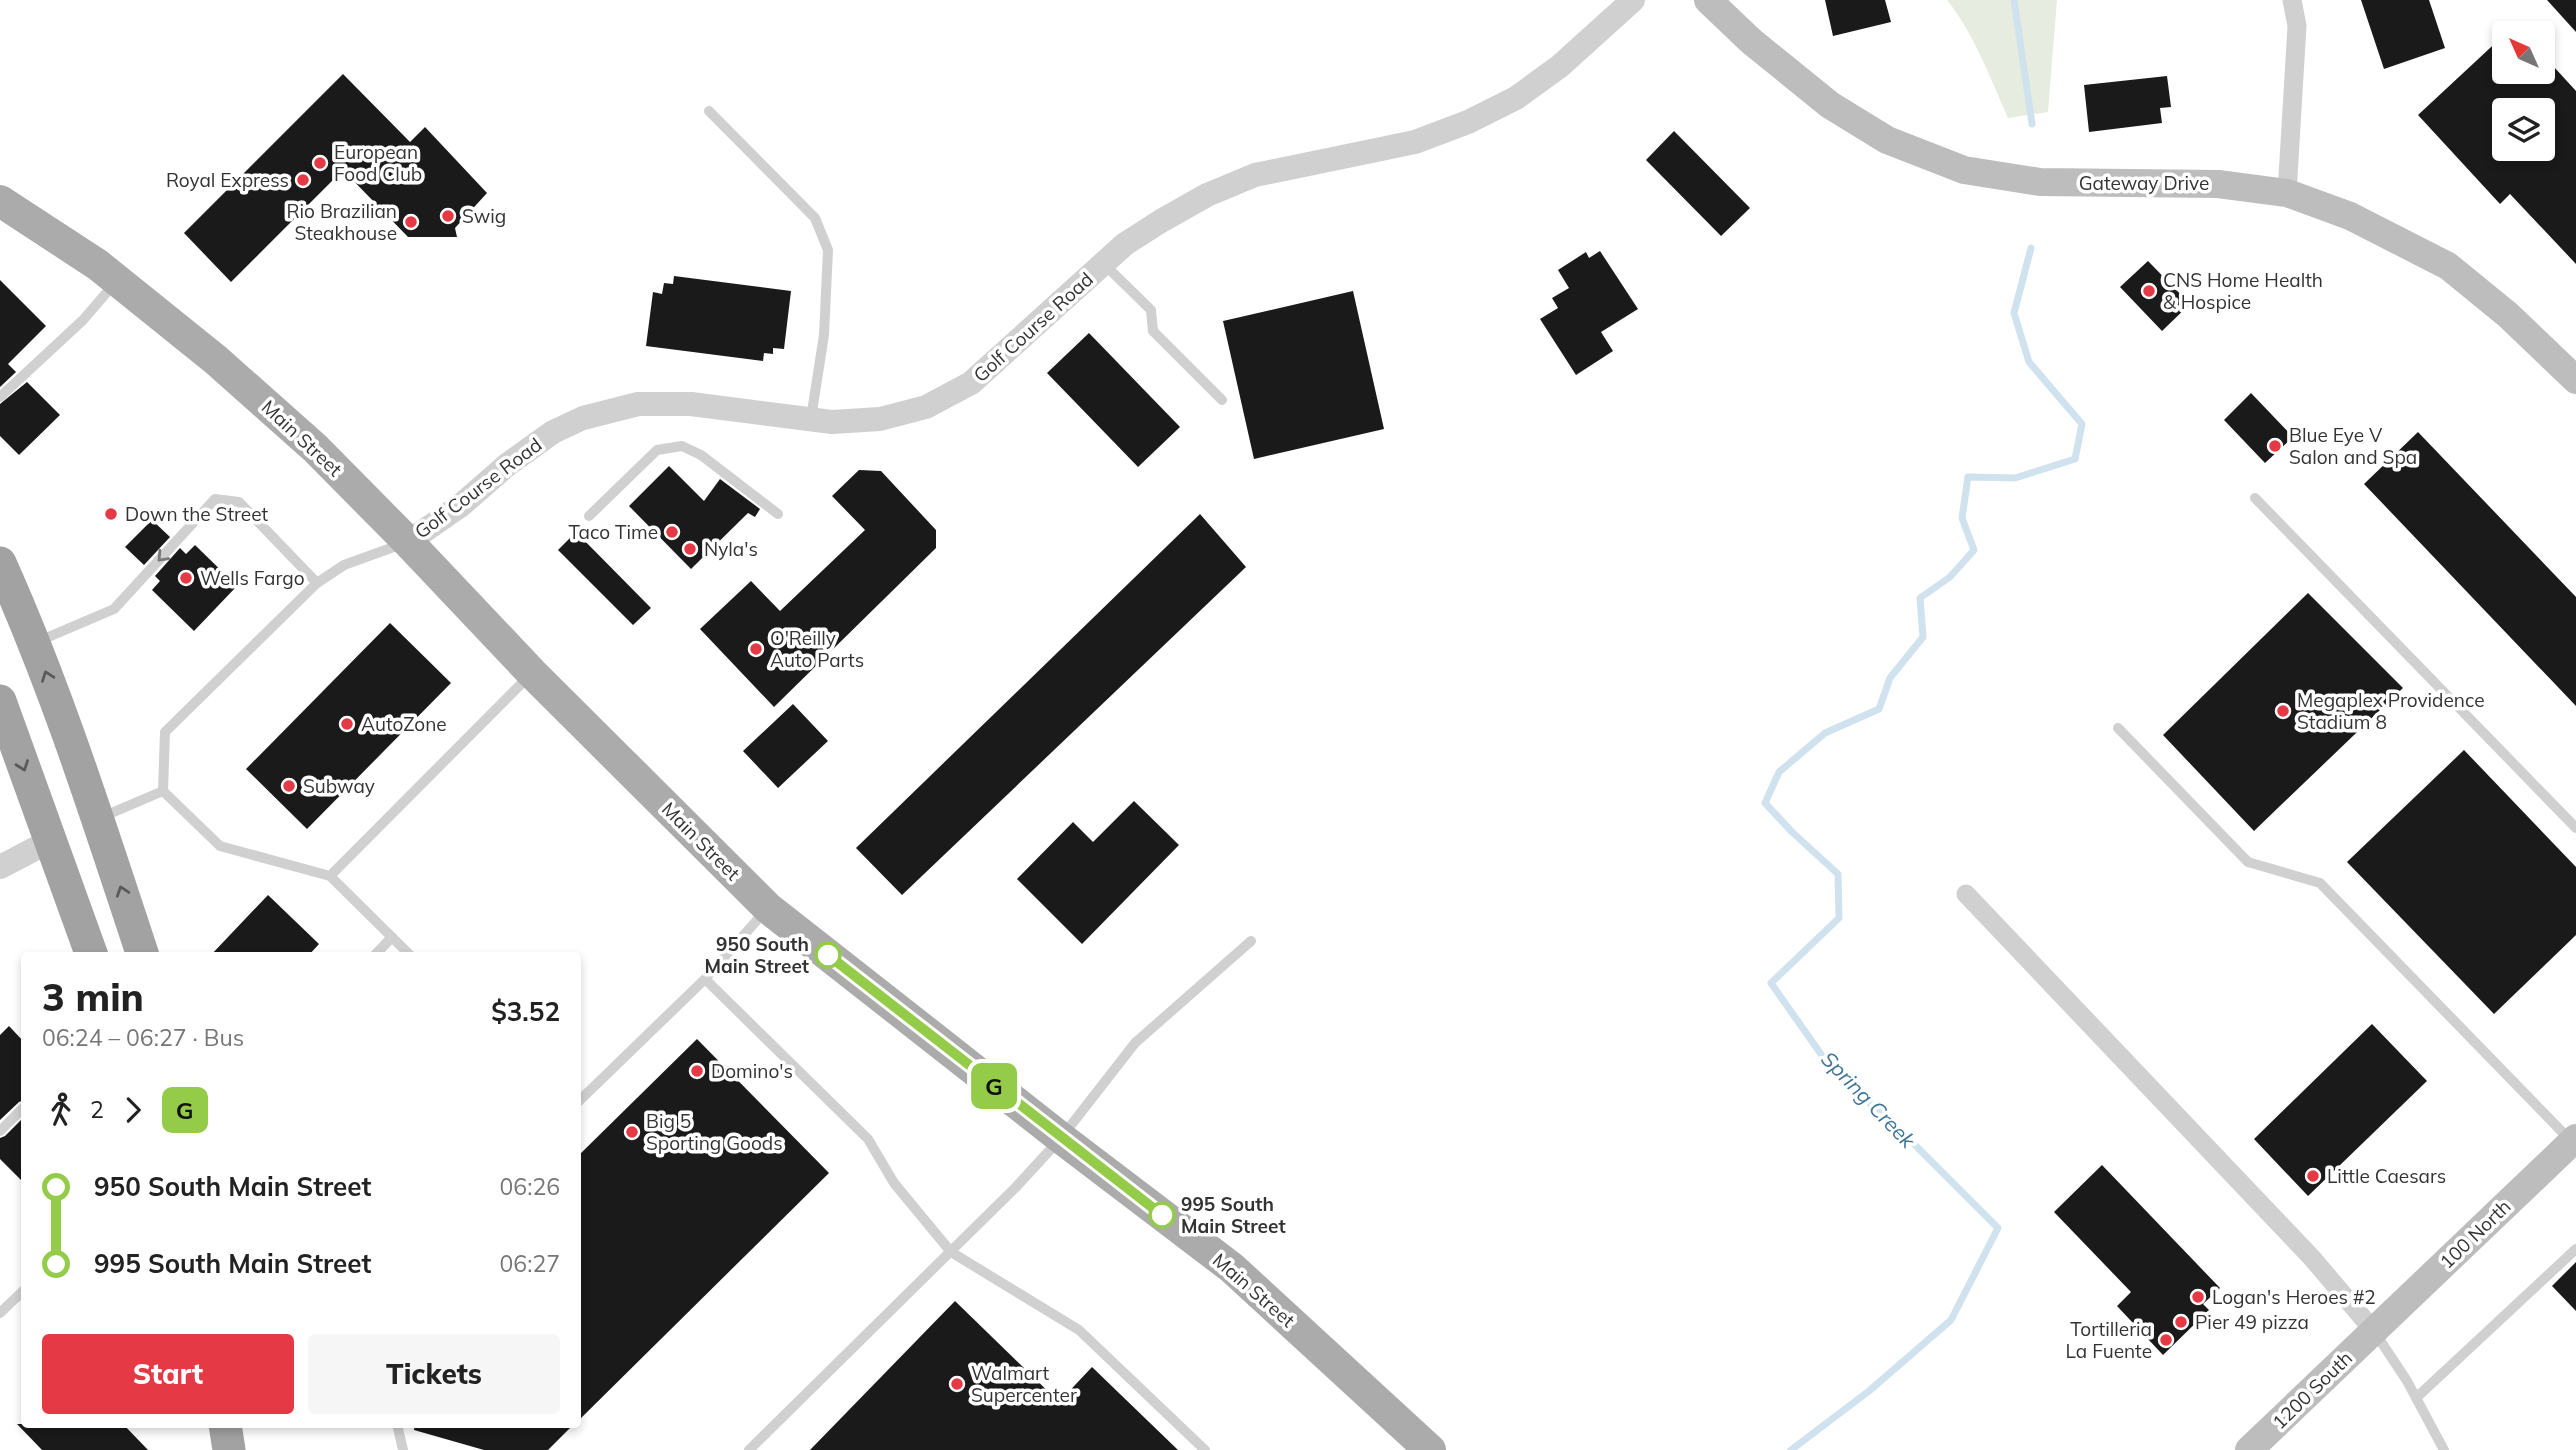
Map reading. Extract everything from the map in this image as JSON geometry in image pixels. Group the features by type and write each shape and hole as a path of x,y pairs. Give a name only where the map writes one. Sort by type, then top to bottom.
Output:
{"highway":[{"path":"0,562 36,642 142,952"},
{"path":"0,701 92,952"},
{"path":"226,1428 229,1450"}],"main road":[{"name":"Gateway Drive","path":"1708,0 1751,41 1830,105 1887,140 1964,170 2040,183 2218,184 2287,193 2350,216 2448,266 2508,315 2576,380"},
{"name":"Main Street","path":"0,201 98,265 216,360 295,430 408,542 531,673 768,908 1061,1138 1232,1268 1430,1450"},
{"name":"100 North","path":"2374,1331 2575,1142"},
{"name":"1200 South","path":"2249,1450 2374,1331"}],"street":[{"name":"Golf Course Road","path":"408,542 460,506 507,465 553,432 583,418 638,404 691,404 832,422 880,419 926,407 971,383 1125,244 1161,221 1207,195 1255,175 1415,142 1468,122 1516,98 1560,66 1633,0"},
{"path":"2287,193 2297,26 2292,0"},
{"path":"0,867 50,841"},
{"path":"1966,894 2312,1258 2374,1331"}],"lane":[{"path":"709,111 815,218 828,250 824,335 810,419"},
{"path":"1104,264 1151,310 1153,331 1222,400"},
{"path":"0,397 83,320 117,281"},
{"path":"589,516 657,450 682,446 701,455 778,514"},
{"path":"2255,498 2576,828"},
{"path":"36,642 114,609 215,499 239,502 317,583"},
{"path":"407,952 330,876 220,846 163,791 166,732 317,583 344,565 408,542"},
{"path":"330,876 531,673"},
{"path":"2119,728 2248,862 2320,883 2575,1142"},
{"path":"98,818 163,791"},
{"path":"581,1099 705,979 768,908"},
{"path":"378,952 391,937"},
{"path":"749,1450 951,1252 1061,1138 1135,1043 1251,941"},
{"path":"705,979 868,1139 894,1183 951,1252 1079,1330 1205,1450"},
{"path":"0,1131 21,1110"},
{"path":"2416,1398 2576,1249"},
{"path":"0,1313 21,1293"},
{"path":"2374,1331 2416,1398 2444,1450"},
{"path":"398,1428 403,1450"}],"shaded area":[{"path":"1947,0 2057,0 2048,112 2008,118 1974,42"}],"building":[{"path":"1825,0 1885,0 1891,22 1833,36"},
{"path":"2361,0 2429,0 2445,48 2384,69"},
{"path":"2547,0 2576,0 2576,32"},
{"path":"2492,46 2492,84 2555,84 2555,68 2576,91 2576,264 2510,194 2500,204 2418,115"},
{"path":"343,74 410,142 425,127 487,193 455,228 457,237 408,237 343,170 231,282 184,233"},
{"path":"2167,76 2171,107 2160,108 2162,123 2089,132 2084,85"},
{"path":"1674,131 1750,208 1721,236 1646,160"},
{"path":"1600,251 1638,309 1601,332 1613,351 1576,375 1540,319 1558,308 1552,298 1569,288 1558,270 1586,252 1589,258"},
{"path":"2148,261 2190,304 2162,331 2120,287"},
{"path":"674,276 791,291 784,349 773,348 773,354 764,353 763,361 646,346 653,292 662,294 664,283 673,284"},
{"path":"0,280 46,326 8,364 16,372 0,387"},
{"path":"1353,291 1384,429 1254,459 1223,321"},
{"path":"1089,333 1180,427 1138,467 1047,373"},
{"path":"27,382 60,415 19,455 0,436 0,404"},
{"path":"2251,393 2293,437 2265,463 2224,420"},
{"path":"2418,432 2576,597 2576,706 2364,484"},
{"path":"669,466 704,501 720,479 760,509 755,517 748,513 691,569 629,506"},
{"path":"859,470 881,471 936,530 936,548 774,707 700,629 751,581 780,611 865,530 832,496"},
{"path":"1200,514 1246,567 902,895 856,848"},
{"path":"152,520 170,537 144,565 125,547"},
{"path":"576,532 651,608 633,625 558,550"},
{"path":"195,545 237,586 194,631 152,590 160,581 155,576 180,548 186,554"},
{"name":"Megaplex Providence Stadium 8","path":"2308,593 2403,688 2254,831 2163,735"},
{"path":"390,623 451,683 307,829 246,769"},
{"path":"793,704 828,741 778,788 743,751"},
{"path":"2464,750 2576,867 2576,935 2494,1014 2347,862"},
{"path":"1134,801 1179,845 1082,944 1017,879 1073,822 1093,842"},
{"path":"268,895 319,944 312,952 214,952"},
{"path":"2372,1024 2427,1081 2308,1196 2254,1139"},
{"path":"9,1026 21,1039 21,1101 0,1120 0,1035"},
{"path":"697,1039 829,1173 581,1418 581,1153"},
{"path":"21,1120 21,1180 0,1159 0,1138"},
{"path":"2102,1165 2220,1288 2203,1304 2209,1310 2163,1355 2117,1306 2131,1292 2054,1212"},
{"path":"2576,1262 2576,1311 2552,1286"},
{"name":"Walmart Supercenter","path":"955,1301 1059,1402 1092,1367 1178,1450 810,1450"},
{"path":"17,1424 21,1424 21,1428 127,1428 148,1450 42,1450"},
{"path":"570,1428 548,1450 484,1450 414,1430"}],"waterway":[{"name":"Spring Creek","path":"2014,0 2032,124"},
{"name":"Spring Creek","path":"1791,1450 1869,1391 1951,1320 1998,1228 1916,1146 1830,1067 1771,983 1839,918 1838,874 1765,803 1779,772 1825,733 1879,709 1890,678 1923,637 1920,598 1950,577 1974,550 1962,518 1968,477 2015,478 2075,459 2082,424 2029,362 2014,313 2031,248"}],"bus line":[{"name":"G","path":"828,955 1162,1215"}],"place":[{"name":"European Food Club","path":"320,163"},
{"name":"Royal Express","path":"303,180"},
{"name":"Swig","path":"448,216"},
{"name":"Rio Brazilian Steakhouse","path":"411,222"},
{"name":"CNS Home Health & Hospice","path":"2149,291"},
{"name":"Blue Eye V Salon and Spa","path":"2275,446"},
{"name":"Down the Street","path":"111,514"},
{"name":"Taco Time","path":"672,532"},
{"name":"Nyla's","path":"690,549"},
{"name":"Wells Fargo","path":"186,578"},
{"name":"O'Reilly Auto Parts","path":"756,649"},
{"name":"Megaplex Providence Stadium 8","path":"2283,711"},
{"name":"AutoZone","path":"347,724"},
{"name":"Subway","path":"289,786"},
{"name":"950 South Main Street","path":"828,955"},
{"name":"Domino's","path":"697,1071"},
{"name":"Big 5 Sporting Goods","path":"632,1132"},
{"name":"Little Caesars","path":"2313,1176"},
{"name":"995 South Main Street","path":"1162,1215"},
{"name":"Logan's Heroes #2","path":"2198,1297"},
{"name":"Pier 49 pizza","path":"2181,1322"},
{"name":"Tortilleria La Fuente","path":"2166,1340"},
{"name":"Walmart Supercenter","path":"957,1384"}]}
